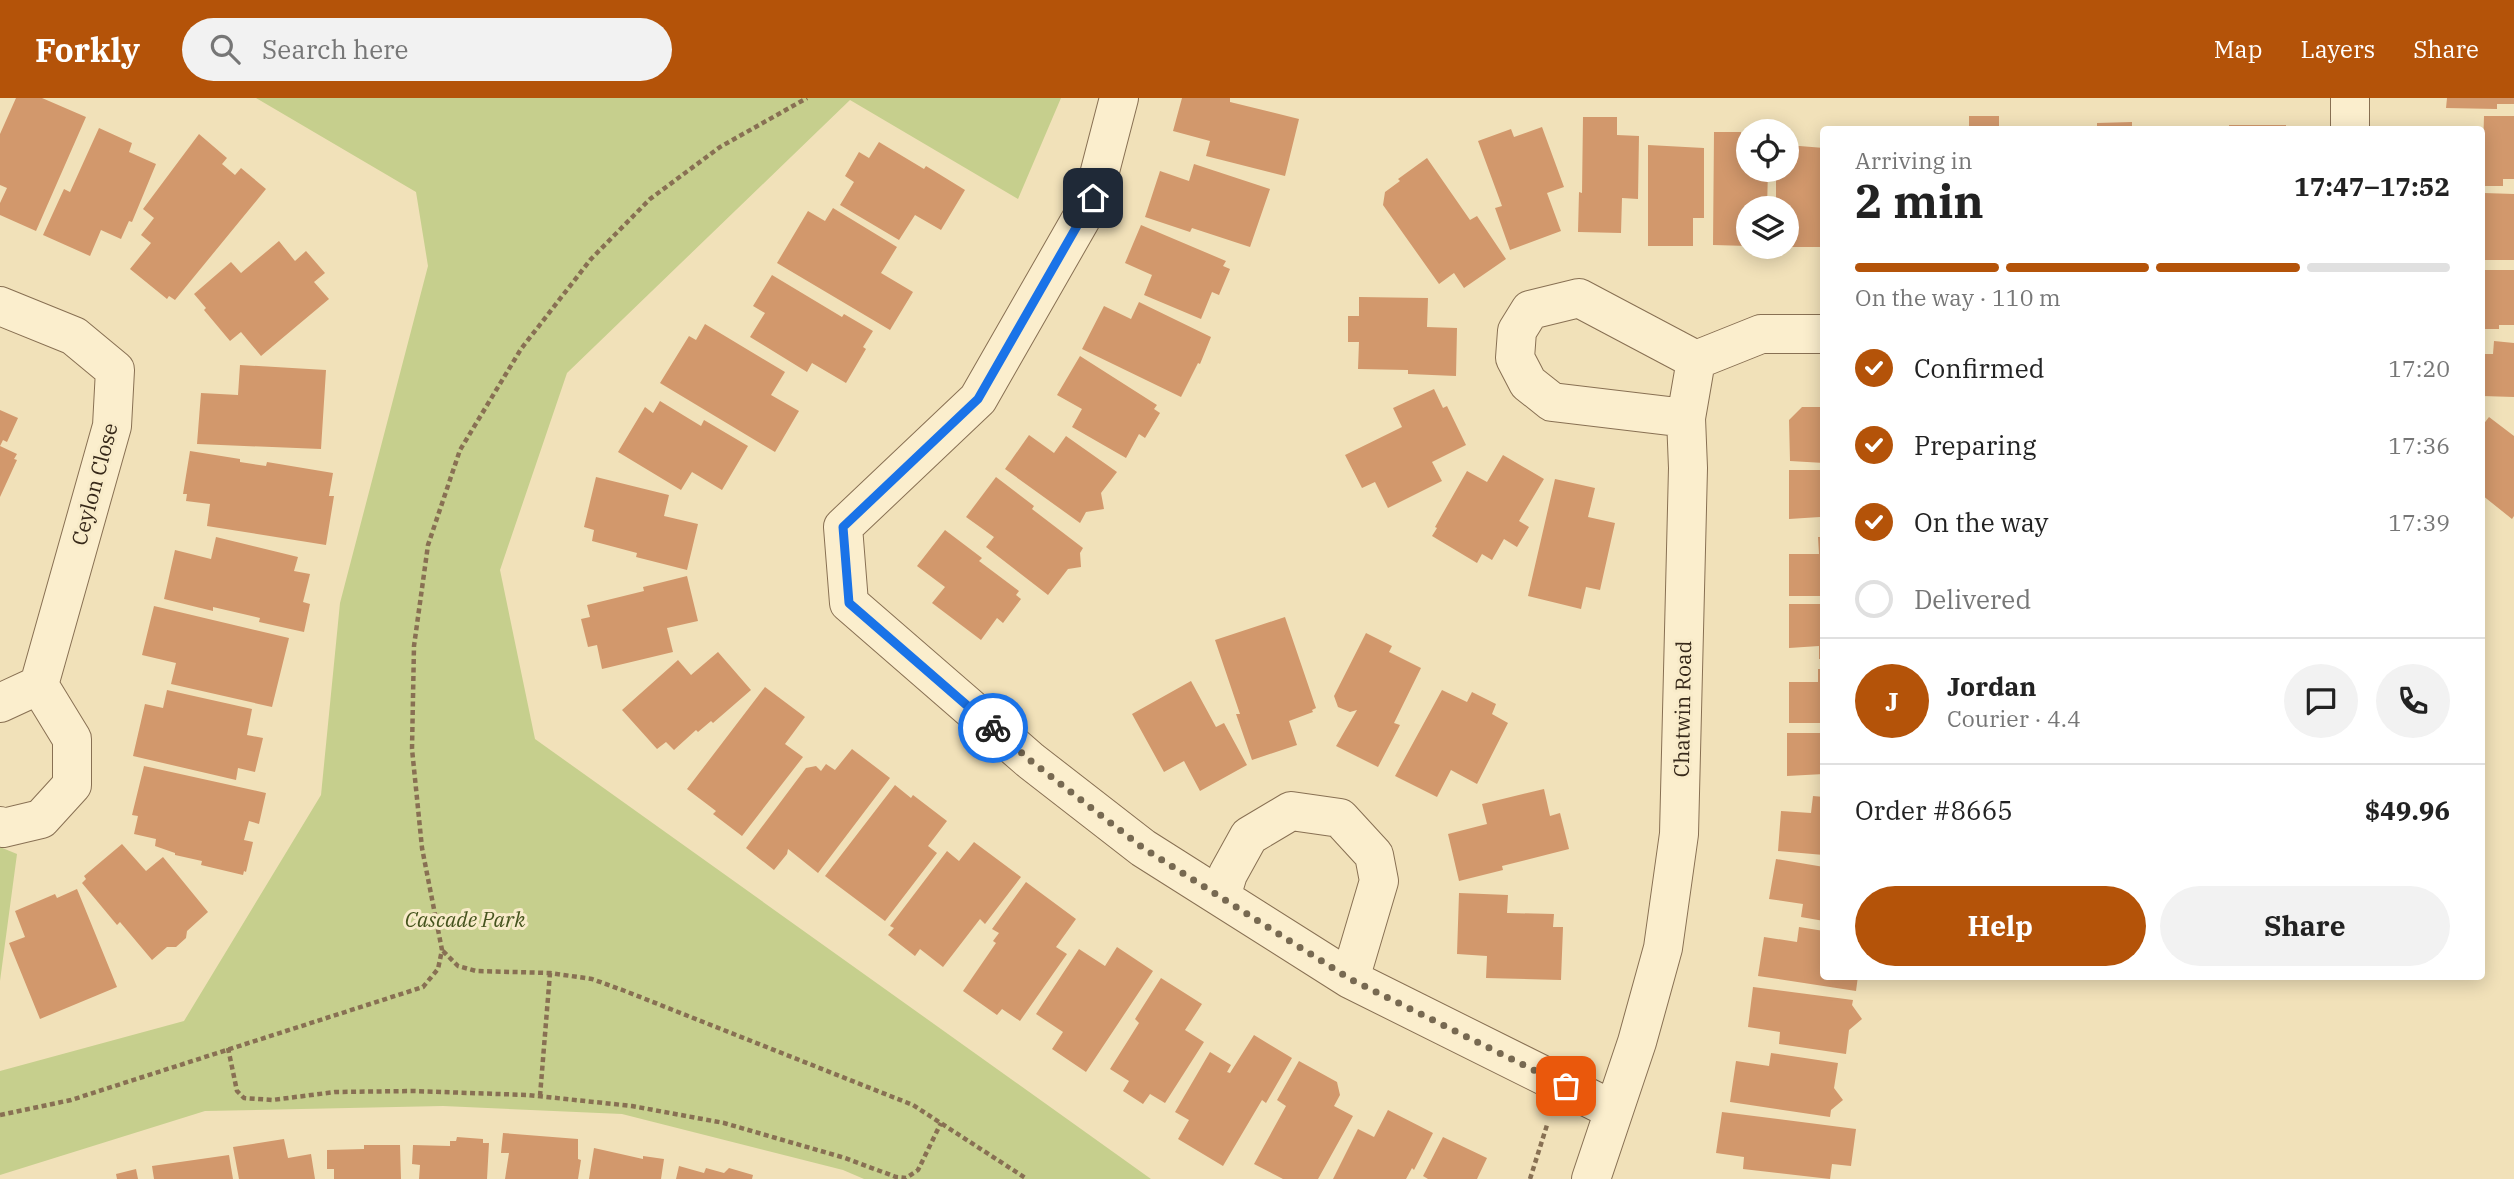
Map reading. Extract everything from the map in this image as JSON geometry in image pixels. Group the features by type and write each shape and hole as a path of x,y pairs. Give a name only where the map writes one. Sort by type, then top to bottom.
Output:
{"street":[{"path":"1119,98 1093,198 978,399 843,527 849,603 1031,761 1143,848 1350,979 1614,1110"},
{"path":"2350,98 2350,126"},
{"path":"1686,418 1552,402 1528,383 1515,358 1517,331 1530,310 1578,298 1696,360 1761,334 1820,334"},
{"name":"Ceylon Close","path":"0,306 74,336 115,370 112,426 39,685"},
{"name":"Chatwin Road","path":"1591,1179 1637,1042 1663,948 1679,834 1688,468 1686,418 1696,360"},
{"path":"0,704 39,685 72,739 72,785 41,819 2,828 0,826"},
{"path":"1221,897 1228,874 1249,836 1291,811 1339,818 1374,855 1379,881 1350,979"}],"path":[{"path":"0,1115 71,1100 423,987 438,969 442,950 422,848 412,750 414,646 428,545 460,450 521,349 591,259 650,199 720,147 807,98"},
{"path":"442,950 458,966 476,971 550,973 592,979 625,991 913,1105 1027,1179"},
{"path":"540,1096 550,973"},
{"path":"228,1048 237,1091 244,1098 272,1100 335,1091 373,1091 540,1096 632,1106 724,1122 845,1157 896,1177 906,1178 918,1170 940,1123"},
{"path":"1530,1179 1547,1125"}],"green space":[{"name":"Cascade Park","path":"256,98 1061,98 1018,199 850,100 567,373 500,570 535,739 1151,1179 864,1179 843,1170 622,1114 443,1106 205,1111 0,1175 0,1071 184,1021 321,795 340,603 428,266 416,192"},
{"path":"0,847 17,854 0,981"}],"building":[{"path":"16,98 42,98 86,117 36,231 0,215 0,203 7,188 0,185 0,134"},
{"path":"1182,98 1230,98 1230,102 1299,119 1285,176 1206,156 1210,141 1173,131"},
{"path":"2447,98 2514,98 2514,104 2497,104 2497,109 2446,108"},
{"path":"1969,116 1999,116 1999,126 1969,126"},
{"path":"2484,116 2514,116 2514,179 2503,179 2503,186 2485,186"},
{"path":"1583,117 1617,117 1617,135 1639,136 1638,199 1622,198 1621,233 1578,232 1579,192 1582,193"},
{"path":"2132,122 2132,126 2097,126 2097,123"},
{"path":"2229,125 2286,125 2286,126"},
{"path":"1542,127 1564,187 1547,193 1561,231 1510,250 1495,208 1502,206 1478,141 1511,129 1514,137"},
{"path":"99,128 132,143 129,152 156,164 132,222 129,221 121,239 101,230 90,256 43,235 64,189 70,192"},
{"path":"1714,132 1736,132 1736,182 1768,182 1767,196 1736,196 1736,246 1713,245"},
{"path":"199,134 227,158 222,164 235,175 241,168 266,189 175,300 169,296 167,299 130,269 151,243 141,235 154,218 143,209"},
{"path":"879,142 965,190 941,230 915,215 899,240 840,205 854,182 845,176 859,152 869,158"},
{"path":"1648,145 1704,148 1704,218 1693,218 1693,246 1648,246"},
{"path":"1799,146 1820,148 1820,247 1799,247 1799,196 1776,196 1776,182 1799,182"},
{"path":"1427,158 1470,220 1477,216 1506,259 1464,288 1454,273 1439,284 1383,205 1385,192"},
{"path":"1194,164 1270,189 1250,247 1192,228 1190,232 1145,217 1160,171 1189,181"},
{"path":"2485,193 2514,194 2514,260 2485,260"},
{"path":"833,208 897,247 881,273 913,292 890,330 777,263 808,211 825,221"},
{"path":"1141,225 1226,261 1223,266 1230,269 1219,295 1212,292 1201,319 1144,295 1152,275 1125,263"},
{"path":"279,241 295,261 306,251 325,273 314,282 329,299 261,356 241,332 230,341 194,294 231,262 241,273"},
{"path":"2485,270 2514,270 2514,325 2499,325 2499,329 2485,329"},
{"path":"772,275 842,317 844,314 873,331 846,383 812,363 807,372 750,337 765,313 753,306"},
{"path":"1359,297 1428,298 1427,327 1457,328 1456,376 1408,374 1408,370 1358,369 1359,342 1348,342 1348,316 1359,316"},
{"path":"1139,302 1211,337 1200,364 1198,363 1181,397 1082,349 1104,306 1131,319"},
{"path":"705,324 785,372 771,395 799,411 775,452 660,383 689,336 696,340"},
{"path":"2494,341 2514,343 2514,397 2485,396 2485,354 2493,354"},
{"path":"1080,356 1157,405 1154,409 1160,413 1145,438 1139,434 1126,458 1072,427 1082,409 1057,395"},
{"path":"240,365 326,370 321,449 197,444 201,393 238,395"},
{"path":"1434,389 1443,408 1447,406 1466,445 1432,462 1442,481 1388,508 1375,482 1362,488 1345,455 1402,427 1393,408"},
{"path":"660,401 701,426 704,420 748,446 722,490 692,472 681,490 618,452 645,407 653,413"},
{"path":"1802,407 1820,407 1820,463 1790,461 1789,420"},
{"path":"0,410 18,418 7,442 3,440 0,446"},
{"path":"2489,417 2514,436 2512,519 2485,497 2485,422"},
{"path":"1029,435 1054,453 1066,436 1117,472 1101,493 1104,509 1086,512 1080,523 1005,469"},
{"path":"0,446 17,454 14,459 17,460 0,497"},
{"path":"190,451 266,466 267,462 333,473 329,496 334,496 326,545 207,526 210,504 186,501 187,494 183,494"},
{"path":"1503,455 1544,479 1519,521 1529,527 1517,547 1504,539 1492,560 1482,554 1477,563 1432,536 1467,471 1487,482"},
{"path":"1789,470 1820,470 1820,517 1789,519"},
{"path":"596,477 669,495 664,516 698,524 687,570 636,557 637,553 592,541 594,530 584,527"},
{"path":"996,477 1083,548 1080,553 1081,567 1068,569 1048,595 986,547 994,537 966,517"},
{"path":"1555,479 1595,488 1588,517 1615,523 1600,590 1586,587 1581,609 1528,596"},
{"path":"945,530 982,558 979,561 1019,591 1016,595 1021,599 1003,623 997,618 981,640 932,603 945,587 917,566"},
{"path":"216,537 298,557 294,571 310,574 303,602 310,604 304,632 259,622 260,618 213,607 213,611 164,599 175,550 211,559"},
{"path":"1820,537 1820,596 1789,596 1789,554 1819,554"},
{"path":"687,576 698,621 667,628 673,652 602,669 597,645 588,647 581,619 590,617 587,605 644,591 643,587"},
{"path":"1789,604 1820,604 1820,659 1819,646 1789,648"},
{"path":"154,606 289,638 272,707 171,684 176,663 142,655"},
{"path":"1285,617 1316,708 1313,712 1289,721 1297,745 1252,760 1215,640"},
{"path":"1366,633 1392,646 1389,652 1421,668 1394,723 1400,725 1378,767 1336,746 1357,710 1350,712 1338,707 1334,696"},
{"path":"718,652 751,690 713,723 711,721 698,732 696,730 674,750 666,742 657,749 622,710 678,660 691,675"},
{"path":"1820,669 1820,723 1789,723 1789,682 1818,682"},
{"path":"1191,681 1216,727 1224,723 1247,765 1200,791 1184,761 1164,772 1132,714"},
{"path":"765,687 805,717 785,744 803,757 742,836 713,814 716,811 687,789"},
{"path":"167,690 252,709 247,735 263,738 255,772 238,768 236,780 133,756 145,704 163,708"},
{"path":"1442,690 1467,702 1472,692 1496,704 1492,714 1508,723 1477,784 1451,770 1437,797 1395,776"},
{"path":"1787,733 1820,733 1820,774 1787,776"},
{"path":"852,749 890,778 818,873 788,849 774,870 746,848 806,768 816,766 821,771 826,764 835,770"},
{"path":"144,766 266,793 259,824 249,821 244,840 253,842 243,875 201,865 202,861 175,855 155,846 156,839 134,834 138,816 132,815"},
{"path":"895,785 947,821 928,846 937,853 885,921 825,876"},
{"path":"1544,789 1550,816 1560,813 1569,849 1502,866 1503,870 1459,881 1448,834 1487,824 1482,804"},
{"path":"1813,796 1820,797 1820,855 1778,851 1781,811 1811,813"},
{"path":"974,842 1021,877 985,924 980,919 943,967 920,949 915,956 888,935 894,928 890,926 947,851 959,861"},
{"path":"122,844 146,871 163,857 208,912 187,931 186,938 176,947 167,947 152,960 120,922 117,925 82,883 86,879 84,876"},
{"path":"1776,859 1820,866 1820,920 1801,917 1803,904 1769,899"},
{"path":"1026,882 1076,919 1056,947 1067,954 1020,1021 1002,1009 997,1015 963,991 996,943 993,941 999,933 992,929"},
{"path":"77,889 117,987 40,1019 9,943 25,937 15,911 55,894 57,898"},
{"path":"1459,893 1508,895 1507,913 1554,914 1553,927 1563,927 1561,980 1486,978 1487,956 1457,954"},
{"path":"1799,927 1820,930 1820,980 1857,980 1856,991 1758,976 1764,937 1797,942"},
{"path":"1117,947 1153,971 1086,1072 1052,1049 1063,1032 1036,1014 1079,949 1105,966"},
{"path":"1161,978 1202,1004 1185,1030 1204,1042 1165,1103 1150,1094 1143,1104 1123,1091 1129,1081 1110,1069 1139,1023 1135,1019"},
{"path":"1753,987 1853,1000 1852,1005 1862,1019 1849,1030 1846,1054 1779,1044 1780,1032 1748,1027"},
{"path":"1254,1035 1292,1058 1266,1103 1262,1100 1223,1166 1178,1139 1189,1120 1175,1112 1210,1052 1231,1065 1227,1072 1230,1073"},
{"path":"1771,1053 1838,1063 1834,1088 1843,1100 1831,1110 1830,1117 1730,1102 1736,1061 1769,1066"},
{"path":"1299,1061 1337,1082 1340,1095 1334,1106 1353,1116 1318,1179 1283,1179 1254,1164 1286,1106 1277,1100"},
{"path":"1388,1110 1433,1133 1414,1170 1412,1168 1406,1179 1333,1179 1358,1129 1374,1137"},
{"path":"1722,1112 1856,1129 1851,1166 1832,1164 1830,1179 1743,1169 1744,1157 1716,1153"},
{"path":"503,1133 578,1139 578,1159 581,1160 578,1179 505,1179 509,1153 501,1153"},
{"path":"457,1137 483,1139 483,1143 489,1143 487,1179 419,1179 420,1165 412,1164 413,1145 450,1146 450,1141 456,1141"},
{"path":"1443,1137 1487,1158 1477,1179 1428,1179 1423,1176"},
{"path":"284,1139 288,1158 311,1154 315,1179 239,1179 233,1147"},
{"path":"364,1145 400,1145 401,1179 334,1179 334,1169 327,1169 327,1150 364,1149"},
{"path":"594,1148 643,1159 643,1156 664,1159 661,1179 589,1179"},
{"path":"229,1155 233,1179 154,1179 152,1166"},
{"path":"679,1166 704,1173 706,1168 724,1173 729,1168 753,1175 752,1179 676,1179"},
{"path":"136,1169 138,1179 117,1179 116,1174"}],"way so far":[{"path":"993,728 1143,848 1350,979 1566,1086"}],"route":[{"path":"993,728 849,603 843,527 978,399 1093,198"}]}
